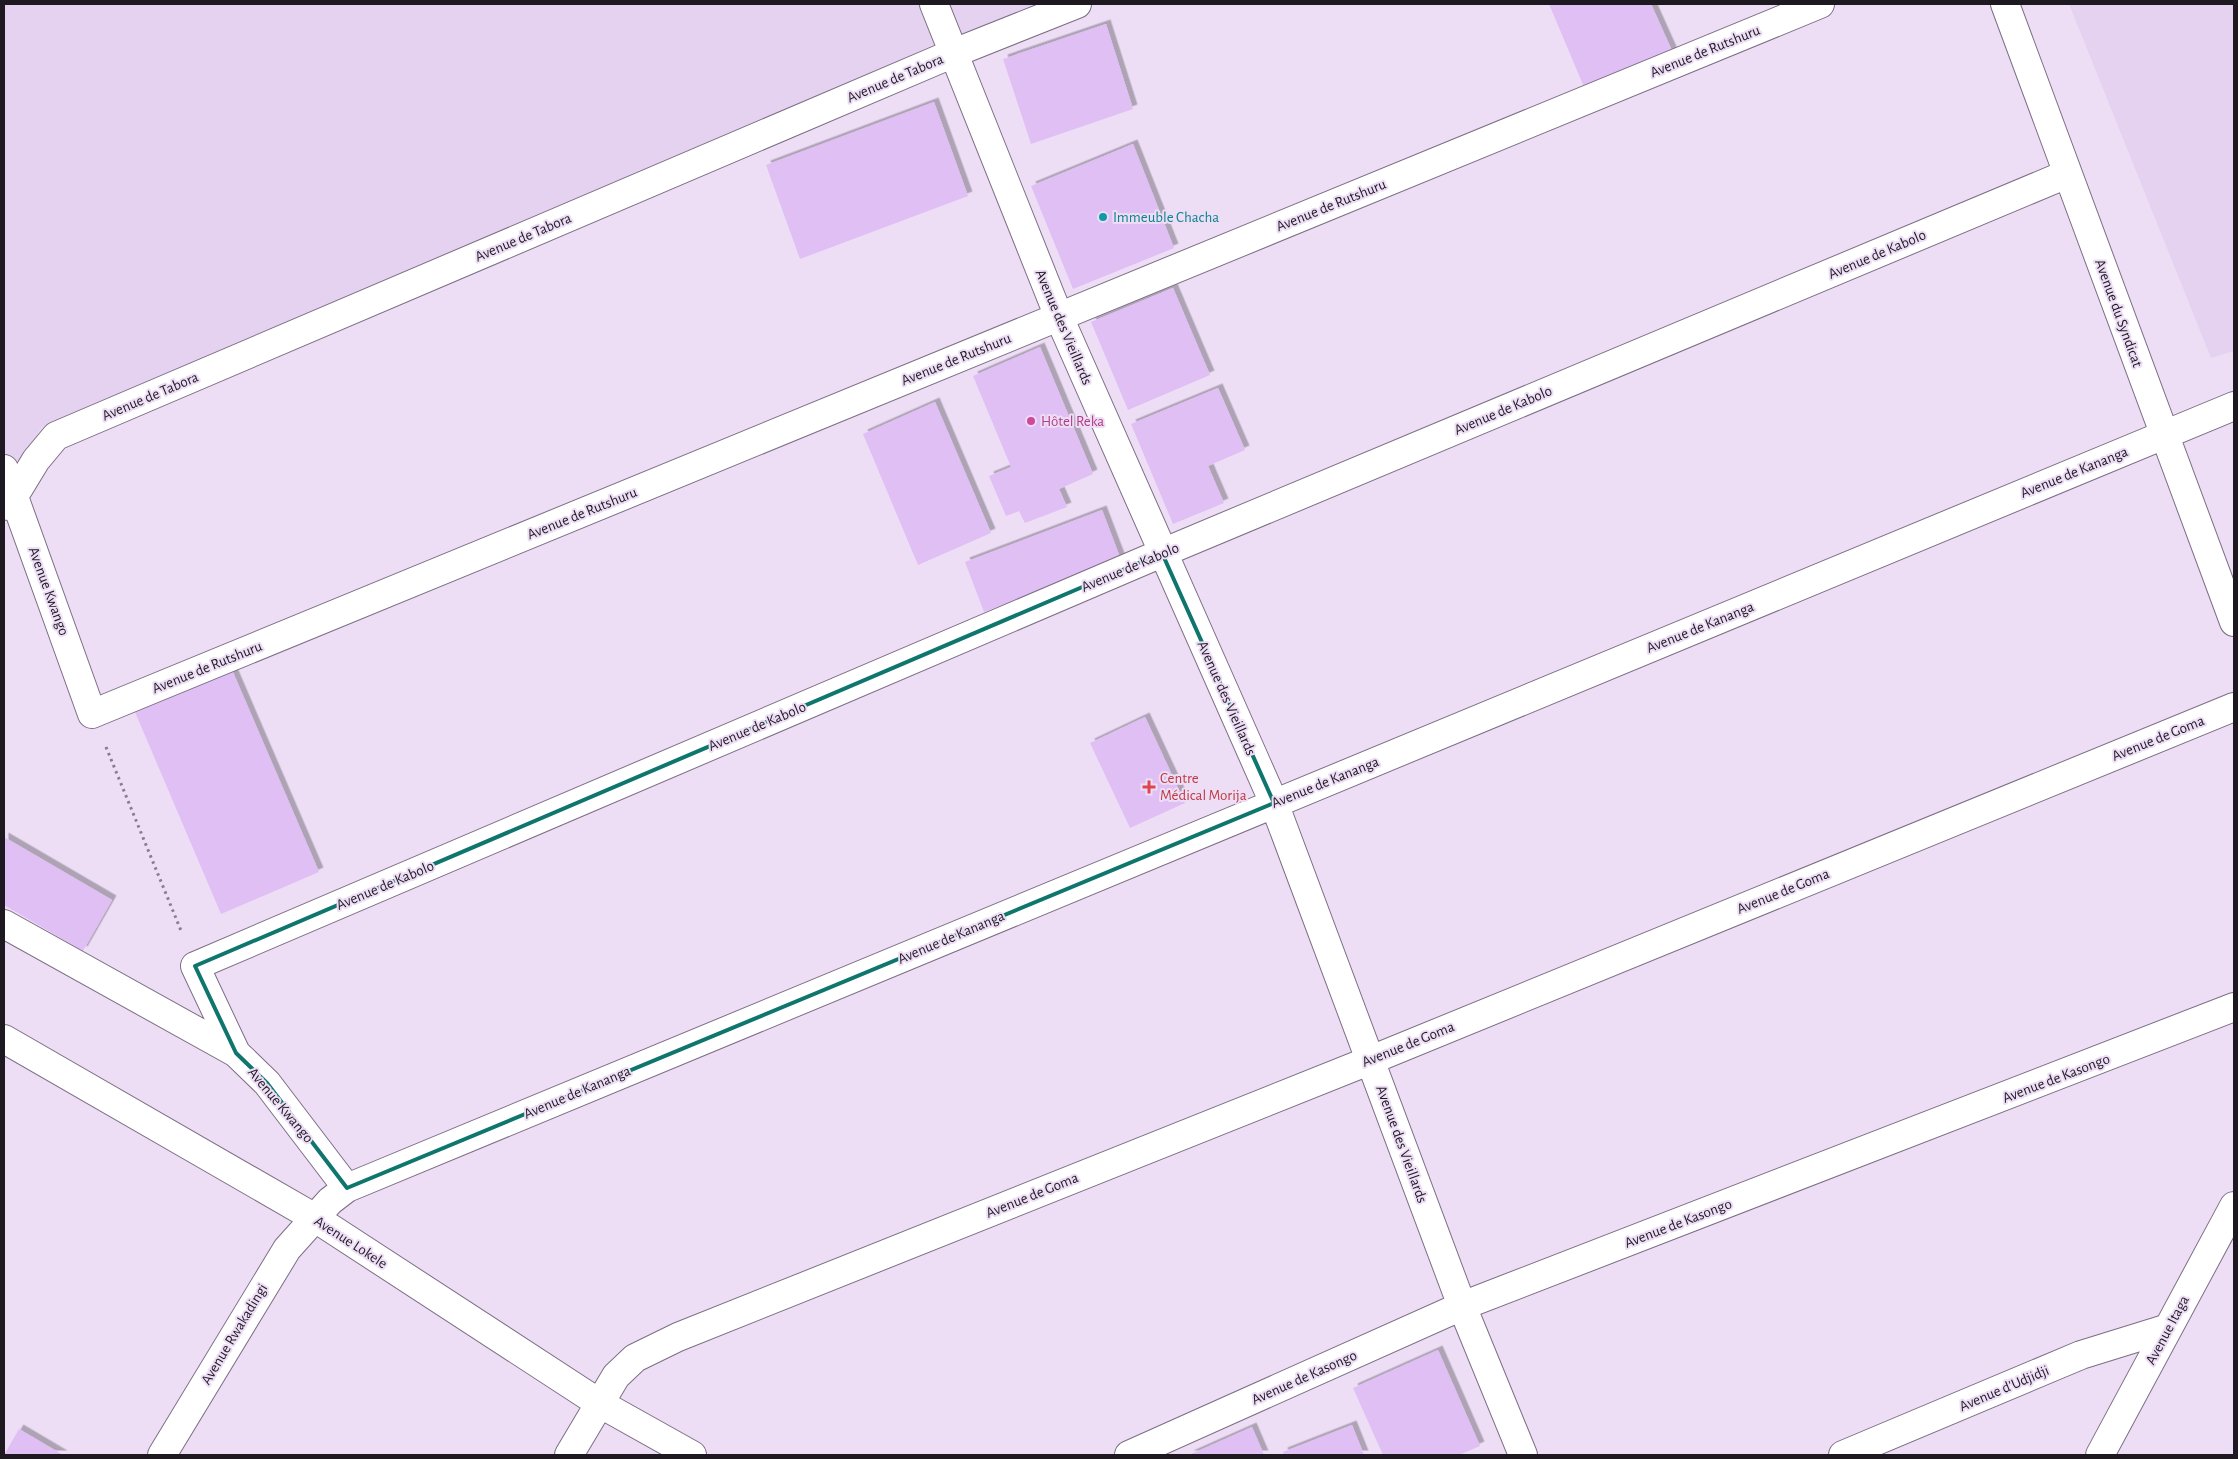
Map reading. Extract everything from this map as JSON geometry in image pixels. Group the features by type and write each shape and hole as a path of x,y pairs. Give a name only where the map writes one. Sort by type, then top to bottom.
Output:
{"street":[{"name":"Avenue des Vieillards","path":"934,4 1058,318 1274,803 1462,1306 1523,1455"},
{"name":"Avenue de Tabora","path":"9,504 36,460 56,436 954,53 1077,4"},
{"name":"Avenue de Rutshuru","path":"92,714 1820,4"},
{"name":"Avenue du Syndicat","path":"2005,4 2234,622"},
{"name":"Avenue de Kabolo","path":"196,966 1162,553 2067,174"},
{"name":"Avenue de Kananga","path":"314,1218 347,1188 2234,406"},
{"name":"Avenue Kwango","path":"4,469 9,504 92,714"},
{"name":"Avenue de Goma","path":"569,1455 616,1376 635,1358 678,1337 1371,1060 2234,707"},
{"path":"4,924 236,1053"},
{"name":"Avenue Kwango","path":"196,966 236,1053 267,1083 347,1188"},
{"name":"Avenue de Kasongo","path":"1129,1455 1462,1306 2234,1007"},
{"name":"Avenue Lokele","path":"4,1039 314,1218 599,1403 692,1455"},
{"name":"Avenue Itaga","path":"2100,1455 2234,1206"},
{"name":"Avenue Rwakadingi","path":"162,1455 269,1276 287,1249 314,1218"},
{"name":"Avenue d'Udjidji","path":"1843,1455 2081,1355 2168,1328"}],"path":[{"path":"92,714 196,966"}],"highlighted area":[{"path":"1162,553 1274,803 347,1188 267,1083 236,1053 195,966"}],"shaded area":[{"path":"4,4 1075,4 42,427 4,489"},
{"path":"2069,4 2234,4 2234,351 2211,358"}],"building":[{"path":"1549,4 1651,4 1673,53 1584,87"},
{"path":"1106,24 1133,109 1031,144 1003,59"},
{"path":"934,102 968,196 800,259 766,165"},
{"name":"Immeuble Chacha","path":"1133,144 1174,248 1073,289 1031,186"},
{"path":"1173,288 1210,375 1128,410 1091,322"},
{"name":"Hôtel Reka","path":"1040,347 1093,474 1059,489 1067,507 1025,523 1019,511 1006,516 989,476 1011,467 973,376"},
{"path":"1218,388 1245,450 1208,466 1224,503 1173,524 1131,424"},
{"path":"935,402 991,533 918,565 863,434"},
{"path":"1102,510 1121,560 984,612 965,562"},
{"path":"232,670 319,872 221,914 135,712"},
{"path":"1145,717 1185,803 1130,828 1090,743"},
{"path":"4,837 112,900 83,951 4,905"},
{"path":"1438,1350 1480,1446 1459,1455 1383,1455 1353,1388"},
{"path":"1352,1425 1364,1455 1284,1455 1283,1452"},
{"path":"1252,1427 1264,1455 1189,1455"},
{"path":"19,1429 63,1455 4,1455"}],"place":[{"name":"Immeuble Chacha","path":"1103,217"},
{"name":"Hôtel Reka","path":"1031,421"},
{"name":"Centre Médical Morija","path":"1149,787"}]}
